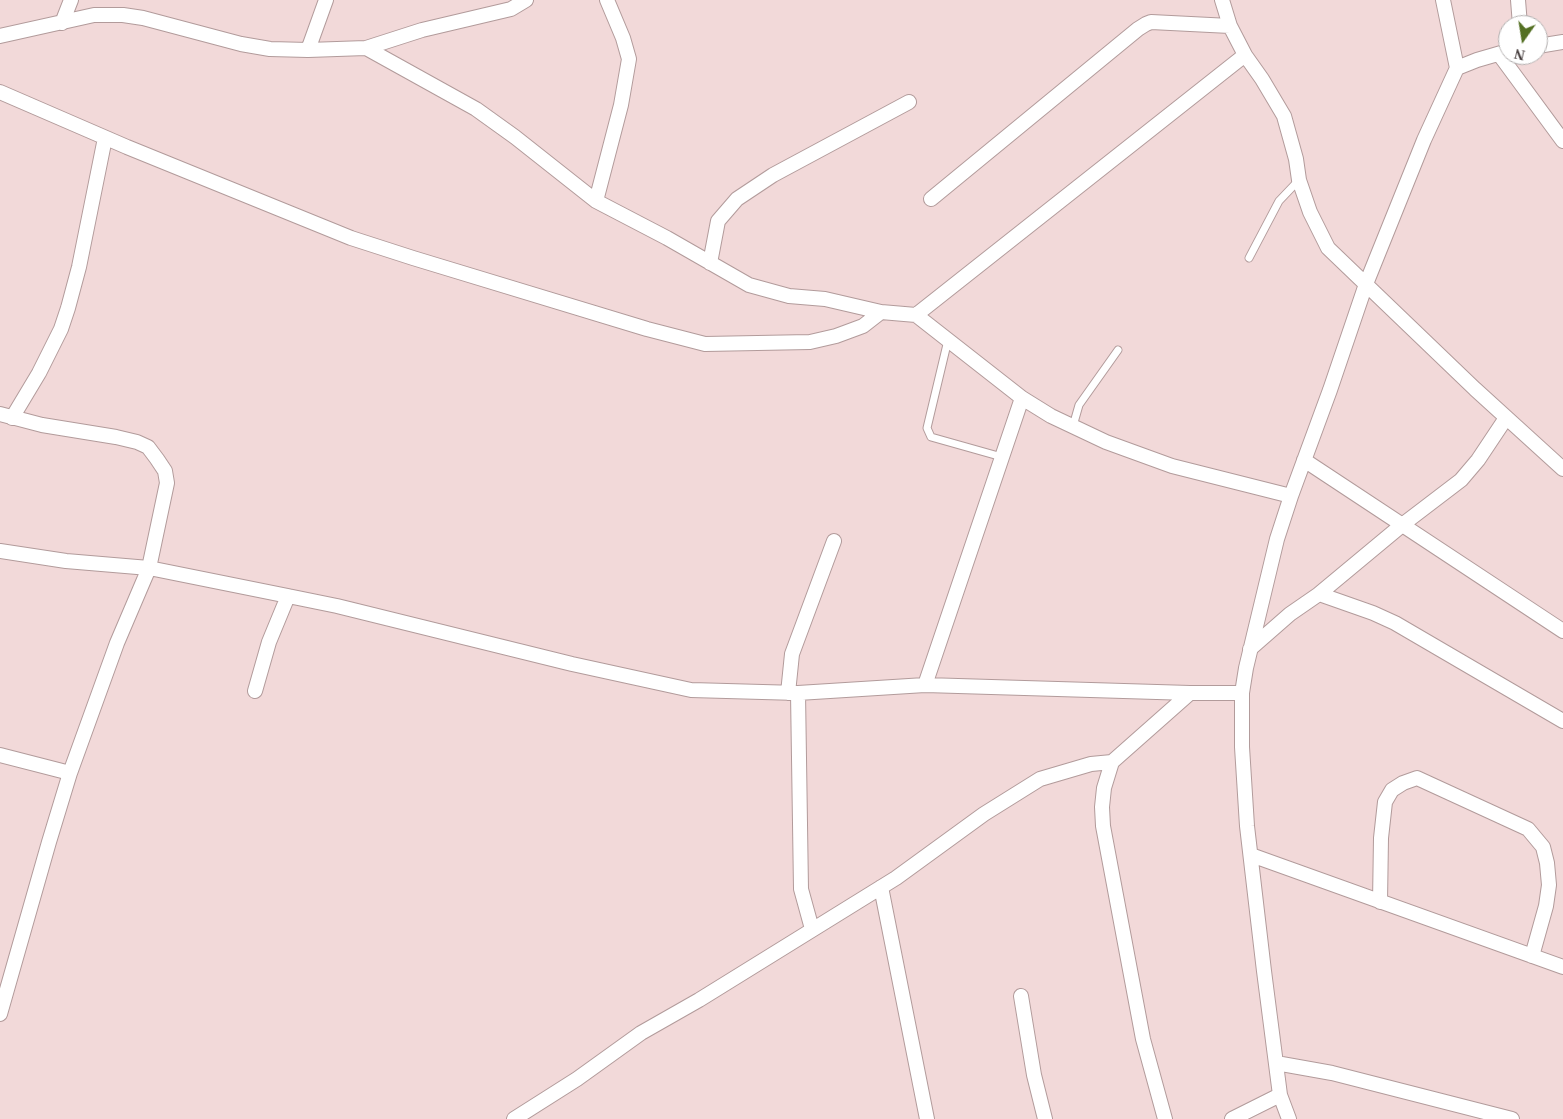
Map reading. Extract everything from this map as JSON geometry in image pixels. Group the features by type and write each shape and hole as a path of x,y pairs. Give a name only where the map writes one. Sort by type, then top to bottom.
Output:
{"street":[{"path":"62,23 71,0"},
{"path":"308,50 326,0"},
{"path":"0,36 94,15 123,15 143,18 241,44 270,49 366,48 422,30 511,9 526,0"},
{"path":"596,201 621,105 629,59 623,38 606,0"},
{"path":"1222,0 1230,26 1245,56 1262,79 1284,116 1296,159 1299,180 1310,212 1328,248 1563,470"},
{"path":"1289,1119 1280,1095 1251,855 1244,790 1242,693 1250,649 1277,539 1291,496 1366,284 1424,140 1457,68 1443,0"},
{"path":"1518,0 1519,15"},
{"path":"931,199 1146,24 1151,22 1230,26"},
{"path":"1548,44 1563,42"},
{"path":"366,48 476,109 515,137 596,201 749,285 790,296 825,299 881,312 916,315 1022,398 1051,416 1106,442 1172,466 1291,496"},
{"path":"1457,68 1498,55"},
{"path":"916,315 1245,56"},
{"path":"1512,65 1563,141"},
{"path":"0,92 105,138 351,238 647,330 705,344 810,342 836,336 863,326 881,312"},
{"path":"710,263 718,221 737,199 773,174 909,102"},
{"path":"0,1014 70,774 117,643 149,568 167,483 165,471 148,447 137,442 42,425 6,416 39,373 61,329 79,267 105,138"},
{"path":"925,685 1022,398"},
{"path":"1250,649 1290,614 1319,594 1402,525 1461,480 1478,460 1506,418"},
{"path":"1304,460 1563,631"},
{"path":"812,929 801,888 792,654 834,541"},
{"path":"0,551 66,561 149,568 337,606 572,664 691,690 793,693 925,685 1242,693"},
{"path":"1319,594 1395,623 1563,721"},
{"path":"256,691 268,642 288,596"},
{"path":"1164,1119 1143,1039 1103,826 1102,807 1104,788 1112,762 1190,693"},
{"path":"0,755 70,774"},
{"path":"514,1119 577,1079 641,1033 699,1000 881,887 984,814 1040,779 1091,764 1112,762"},
{"path":"1380,902 1381,838 1385,802 1392,790 1417,778 1528,829 1543,846 1549,885 1546,906 1532,956"},
{"path":"1251,855 1563,967"},
{"path":"881,887 927,1119"},
{"path":"1021,996 1034,1074 1045,1119"},
{"path":"1276,1064 1332,1073 1512,1119"},
{"path":"1232,1119 1280,1095"}],"lane":[{"path":"1249,258 1278,201 1299,180"},
{"path":"948,340 926,428 931,437 1002,457"},
{"path":"1073,426 1078,405 1118,350"}]}
